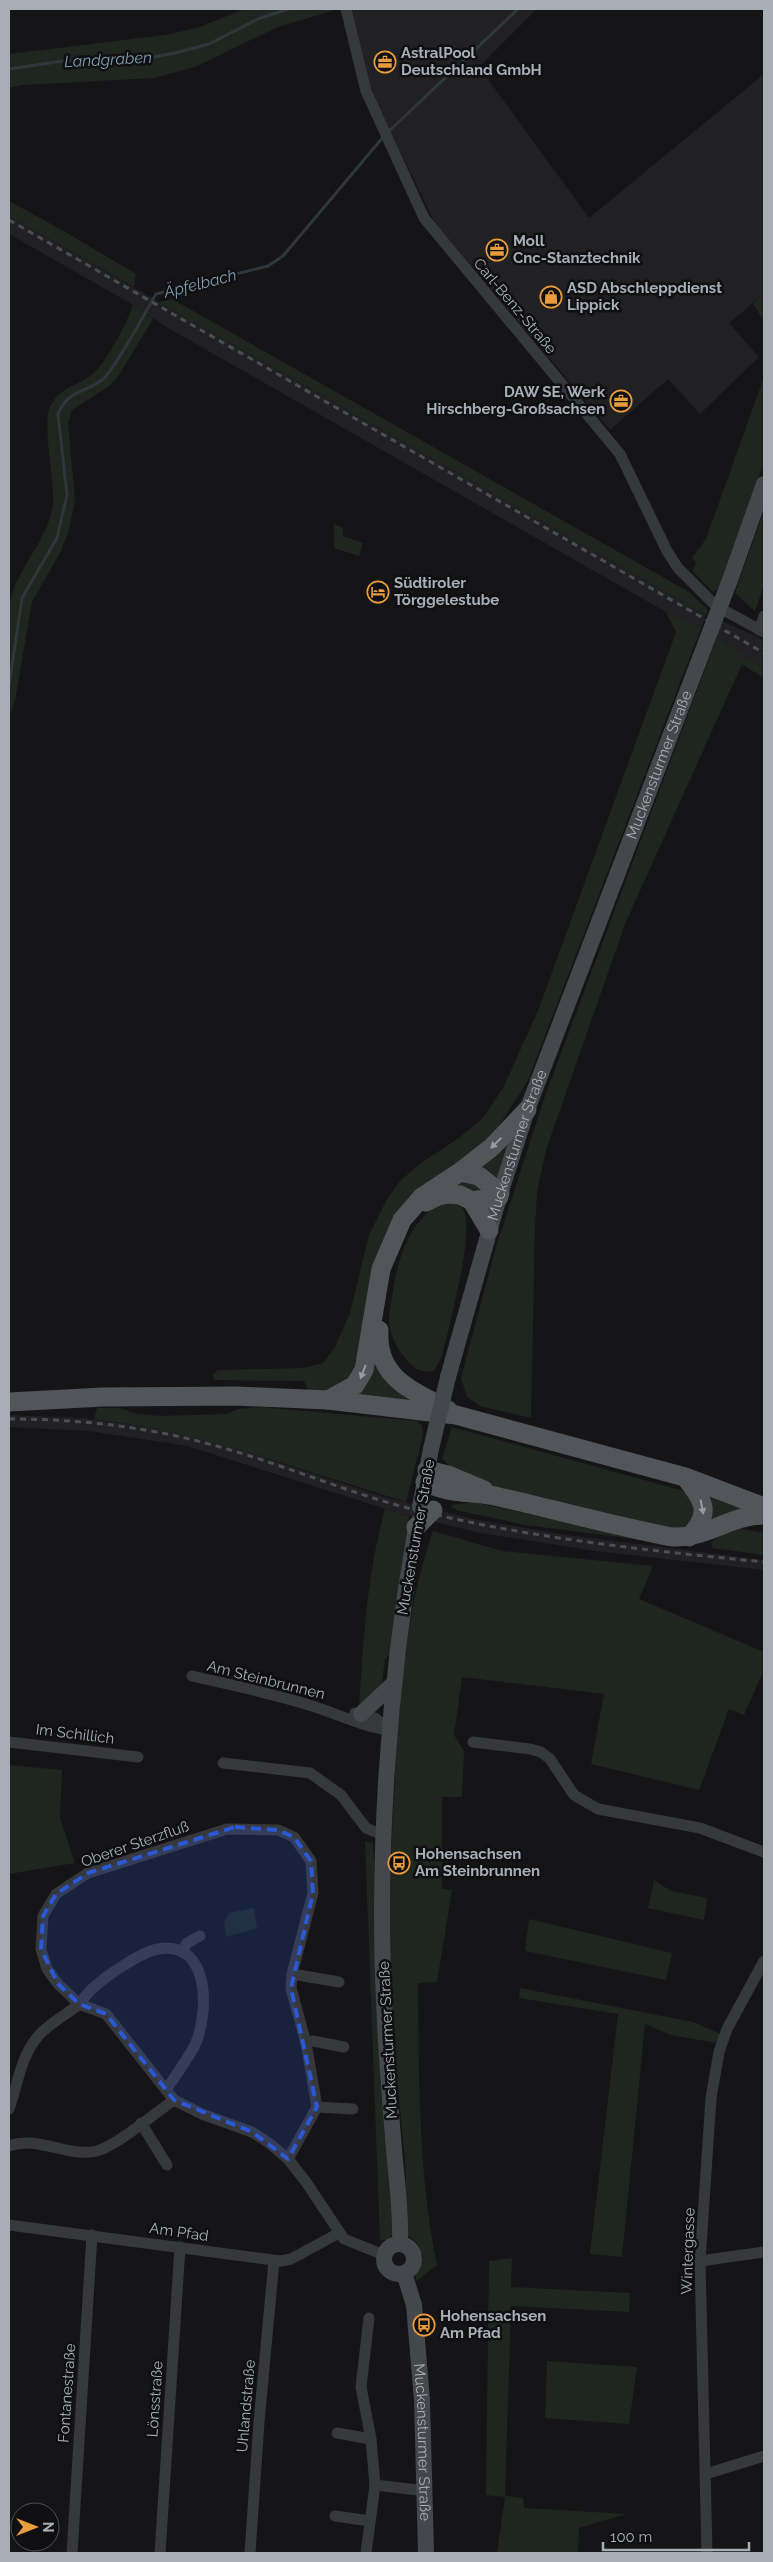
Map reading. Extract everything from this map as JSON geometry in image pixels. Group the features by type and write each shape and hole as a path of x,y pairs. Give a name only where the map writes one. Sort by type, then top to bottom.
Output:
{"main road":[{"path":"328,1400 355,1385 364,1370 381,1269 402,1220 422,1197 460,1172 492,1147 527,1110"},
{"path":"460,1172 479,1176 500,1195"},
{"path":"456,1415 410,1390 396,1379 387,1368 380,1347 380,1320 392,1254 414,1214 422,1205 438,1196 460,1195 472,1201 489,1230"},
{"path":"472,1201 500,1195"},
{"path":"9,1402 104,1397 180,1396 328,1400 456,1415 685,1477 764,1508"},
{"path":"426,1476 448,1475 496,1496"},
{"path":"426,1476 440,1489 456,1493 496,1496 672,1537 689,1537 708,1532 740,1517 764,1515"},
{"path":"685,1477 698,1494 704,1506 703,1519 689,1537"},
{"path":"416,1527 426,1509 456,1493"}],"street":[{"name":"Carl-Benz-Straße","path":"346,9 366,91 424,218 620,454 667,551 678,568 716,606 762,631"},
{"name":"Muckensturmer Straße","path":"426,1509 426,1476 448,1377 489,1230 527,1110 730,580 764,484"},
{"path":"762,631 764,616"},
{"name":"Muckensturmer Straße","path":"400,2244 400,2212 385,2020 382,1936 390,1730 394,1683 416,1527"},
{"name":"Am Steinbrunnen","path":"192,1676 296,1701 334,1712 372,1728 390,1730"},
{"path":"361,1714 394,1683"},
{"name":"Am Steinbrunnen","path":"334,1712 361,1714 375,1718 390,1730"},
{"name":"Im Schillich","path":"9,1742 138,1757"},
{"path":"473,1742 541,1752 550,1759 574,1795 598,1809 700,1828 764,1852"},
{"path":"223,1763 310,1773 341,1795 366,1828 385,1836"},
{"name":"Oberer Sterzfluß","path":"317,2107 306,2043 291,1988 292,1974 313,1893 311,1861 294,1837 278,1830 235,1827 88,1873 56,1894 43,1916 41,1949 47,1969 58,1984 79,2004 106,2014 174,2100 194,2111 252,2132 288,2159 315,2194 339,2233 349,2242 384,2255"},
{"path":"182,1952 187,1943 200,1936"},
{"path":"9,2109 20,2067 39,2036 79,2004 93,1988 142,1956 157,1949 182,1952 197,1967 204,1997 203,2016 195,2044 166,2090"},
{"name":"Wintergasse","path":"707,2553 700,2261 711,2098 719,2052 727,2029 764,1961"},
{"path":"292,1974 339,1982"},
{"path":"306,2043 313,2041 344,2047"},
{"path":"9,2146 31,2142 83,2151 96,2151 115,2142 174,2100"},
{"path":"288,2159 317,2107 353,2109"},
{"path":"141,2123 168,2165"},
{"name":"Am Pfad","path":"9,2225 274,2261 291,2259 339,2233"},
{"name":"Fontanestraße","path":"72,2553 92,2235"},
{"path":"400,2244 410,2249 413,2254 412,2266 404,2273 389,2271 384,2260 384,2255 390,2246 400,2244"},
{"name":"Lönsstraße","path":"160,2553 180,2247"},
{"path":"700,2261 764,2252"},
{"name":"Uhlandstraße","path":"250,2553 259,2422 274,2261"},
{"name":"Muckensturmer Straße","path":"404,2273 414,2305 422,2400 426,2491 426,2553"},
{"path":"366,2553 375,2485 371,2439 361,2387 369,2318"},
{"path":"337,2433 371,2439"},
{"path":"706,2474 764,2456"},
{"path":"375,2485 426,2491"},
{"path":"335,2516 370,2521"}],"highlighted area":[{"path":"235,1827 278,1830 294,1837 311,1861 313,1893 291,1988 317,2107 288,2159 252,2132 174,2100 106,2014 79,2004 58,1984 41,1949 43,1916 56,1894 88,1873"}],"shaded area":[{"path":"244,9 338,9 278,27 195,67 154,78 22,85 9,88 9,54 165,35 200,27"},
{"path":"352,9 537,9 479,67 589,218 764,74 764,294 729,323 759,357 700,414 668,379 610,430 435,223 370,90"},
{"path":"9,201 136,274 134,287 9,216"},
{"path":"9,216 706,615 701,628 666,612 168,328 128,302 9,234"},
{"path":"764,294 764,321 753,304"},
{"path":"172,299 689,592 708,610 706,615 159,302"},
{"path":"133,305 153,319 117,378 109,386 72,410 68,423 75,499 69,530 61,551 32,602 15,700 9,718 9,607 17,580 45,530 53,503 47,424 48,413 51,405 60,394 90,376 101,366 127,321"},
{"path":"764,377 764,462 720,588 713,592 693,571 696,562 692,558 706,539"},
{"path":"764,510 764,584 755,611 735,593"},
{"path":"334,524 343,528 343,536 363,543 359,556 334,548"},
{"path":"666,612 701,628 527,1082 498,1127 482,1144 413,1199 357,1375 328,1394 309,1392 304,1381 215,1380 212,1375 218,1370 304,1368 323,1363 335,1347 350,1313 369,1235 386,1201 400,1181 421,1163 459,1138 483,1118 503,1088 538,1011 676,632"},
{"path":"722,621 764,640 764,669 717,637"},
{"path":"717,637 764,669 764,678 742,664 625,924 546,1150 537,1191 531,1418 480,1406 467,1397 461,1378 496,1247 545,1096"},
{"path":"515,1129 498,1184 470,1170"},
{"path":"461,1178 471,1180 486,1193 448,1190"},
{"path":"442,1203 456,1204 463,1209 466,1220 464,1258 442,1356 434,1371 425,1371 412,1365 399,1350 391,1333 389,1318 397,1270 406,1243 430,1210"},
{"path":"372,1358 428,1405 349,1396"},
{"path":"260,1407 417,1421 422,1426 423,1435 406,1502 241,1450 153,1428 94,1419 97,1408 120,1408 137,1414 160,1416 227,1414 238,1409"},
{"path":"9,1415 83,1418 153,1428 241,1450 384,1497 473,1519 559,1534 764,1560 764,1570 596,1551 480,1533 399,1513 187,1446 89,1431 9,1427"},
{"path":"452,1427 684,1491 698,1502 692,1528 671,1532 483,1483 454,1471 442,1458"},
{"path":"705,1493 752,1510 707,1530"},
{"path":"473,1502 658,1542 526,1525 460,1511 452,1508 451,1505"},
{"path":"385,1509 409,1516 392,1652 385,1659 381,1689 359,1709 364,1633 370,1583"},
{"path":"741,1529 764,1533 764,1555 712,1548 711,1543 723,1532"},
{"path":"433,1531 502,1551 653,1566 639,1599 764,1652 764,1669 744,1715 729,1709 699,1790 591,1764 604,1694 462,1677 454,1735 464,1751 462,1797 442,1797 442,1889 452,1890 437,1982 418,1983 419,2089 423,2160 426,2195 437,2265 415,2282 417,2268 423,2256 416,2242 408,2235 407,2226 405,2160 391,1999 390,1894 396,1757 403,1671 417,1586"},
{"path":"9,1765 62,1770 60,1818 75,1863 9,1874"},
{"path":"365,1841 373,1843 394,2231 388,2240 380,2240"},
{"path":"654,1880 671,1891 707,1898 704,1920 648,1908"},
{"path":"254,1908 257,1928 226,1937 224,1923 229,1913"},
{"path":"529,1919 672,1953 666,1980 525,1951"},
{"path":"520,1988 693,2022 721,2034 717,2043 671,2035 645,2024 622,2257 590,2254 618,2014 519,1998"},
{"path":"512,2258 511,2287 630,2293 629,2312 511,2306 505,2496 523,2498 524,2508 627,2514 579,2528 578,2553 497,2553 505,2497 486,2495 489,2261"},
{"path":"547,2361 637,2367 629,2424 545,2418"}],"waterway":[{"name":"Landgraben","path":"9,69 63,61 137,60 175,53 209,44 260,18 289,9"},
{"name":"Äpfelbach","path":"388,132 518,9"},
{"name":"Äpfelbach","path":"9,686 22,598 57,538 67,495 58,414 62,406 72,396 102,380 122,353 156,294 268,266 283,256 384,136"}],"railway":[{"path":"9,220 764,653"},
{"path":"9,1419 89,1423 168,1434 243,1454 400,1506 490,1526 672,1553 764,1562"}],"place":[{"name":"AstralPool Deutschland GmbH","path":"385,62"},
{"name":"Moll Cnc-Stanztechnik","path":"497,250"},
{"name":"ASD Abschleppdienst Lippick","path":"551,297"},
{"name":"DAW SE, Werk Hirschberg-Großsachsen","path":"621,401"},
{"name":"Südtiroler Törggelestube","path":"378,592"},
{"name":"Hohensachsen Am Steinbrunnen","path":"399,1863"},
{"name":"Hohensachsen Am Pfad","path":"424,2325"}]}
